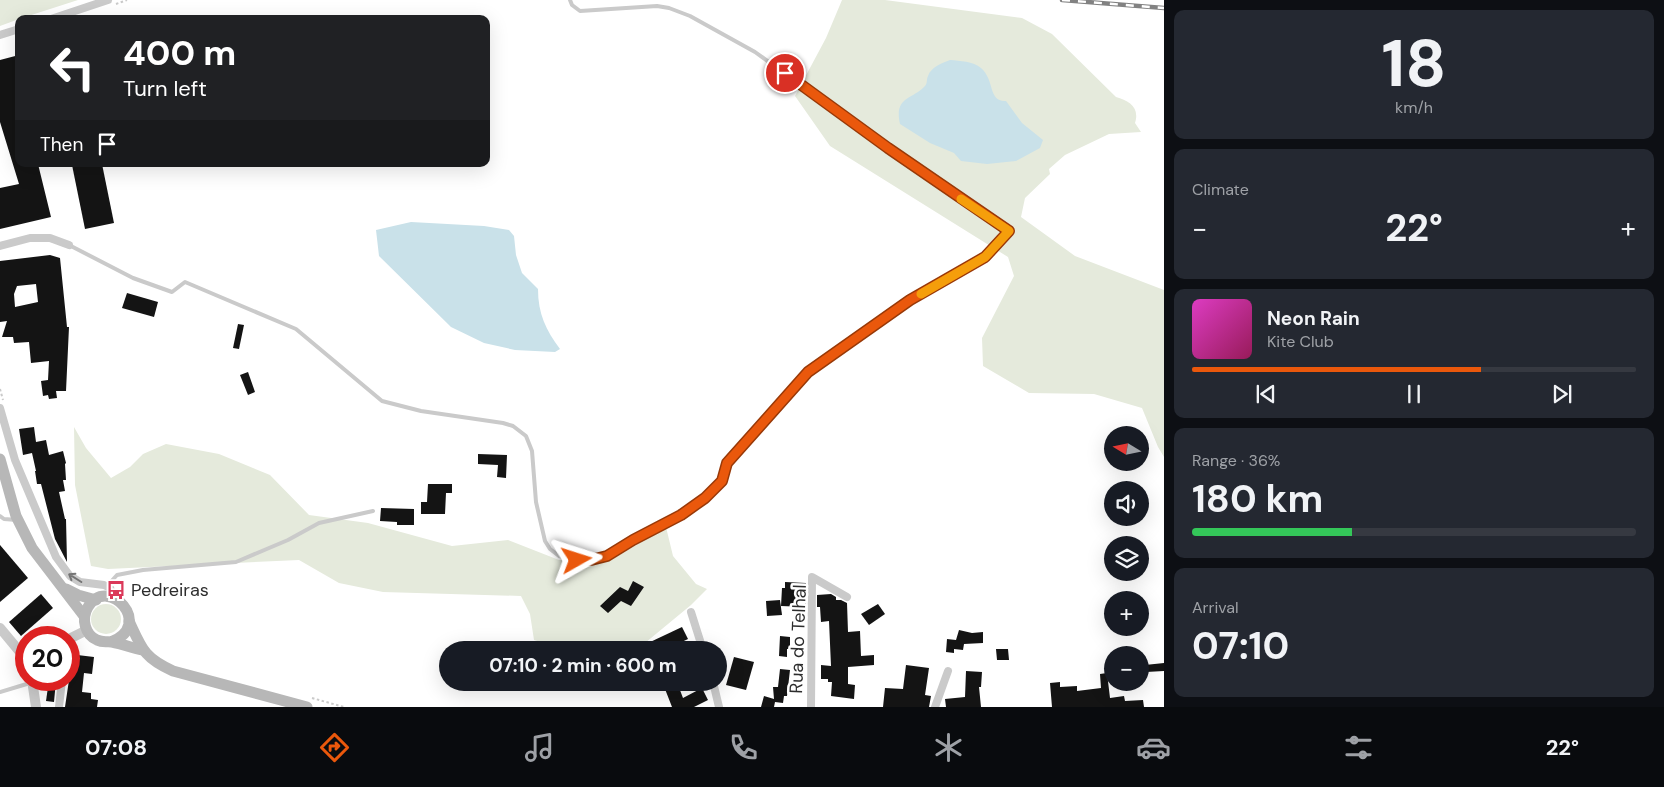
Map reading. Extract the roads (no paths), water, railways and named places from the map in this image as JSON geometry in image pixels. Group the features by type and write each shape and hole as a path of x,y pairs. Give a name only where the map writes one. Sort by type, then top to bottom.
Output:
{"main road":[{"path":"0,459 6,486 18,520 32,548 84,616"},
{"path":"62,587 78,595 96,600 109,597 115,598 126,608 129,622 142,650 158,664 173,671 307,702"},
{"path":"96,600 86,609 84,616 87,630 96,640 142,650"},
{"path":"112,642 124,635 129,622"}],"street":[{"path":"63,15 108,0"},
{"path":"0,35 15,30"},
{"path":"0,246 30,238 50,238 69,245"},
{"path":"2,406 16,460 56,557 70,576 80,582 107,586 115,598"},
{"name":"Rua do Telhal","path":"811,707 812,577 847,597"},
{"path":"691,612 700,641"},
{"path":"0,628 15,648"},
{"path":"80,634 87,630"},
{"path":"935,707 948,671"},
{"path":"34,691 36,707"},
{"path":"59,707 61,691"},
{"path":"715,691 719,707"}],"lane":[{"path":"69,245 133,278 172,292 185,282 296,329 382,401 421,412 513,426 526,436 532,451 536,502 545,541 550,549 560,556 577,560 591,560 607,556 681,515 705,498 722,481 727,463 808,372 910,300 985,257 1009,231 888,148 755,52 690,16 669,8 657,6 580,11 572,5 570,0"},
{"path":"107,586 117,575 142,570 236,562 288,540 319,523 373,511"},
{"path":"0,516 4,519 18,520"},
{"path":"0,692 15,687"}],"water":[{"path":"950,60 970,63 981,68 988,78 996,98 1006,101 1022,123 1043,140 1040,148 1016,161 987,164 961,161 954,153 930,143 900,124 899,109 905,100 925,86 929,73 934,68"},
{"path":"411,222 484,226 509,230 514,236 516,255 522,273 538,289 541,314 560,349 555,352 515,350 484,343 451,327 379,256 376,230"}],"railway":[{"path":"1062,0 1164,8"}],"place":[{"name":"Pedreiras","path":"116,590"}]}
